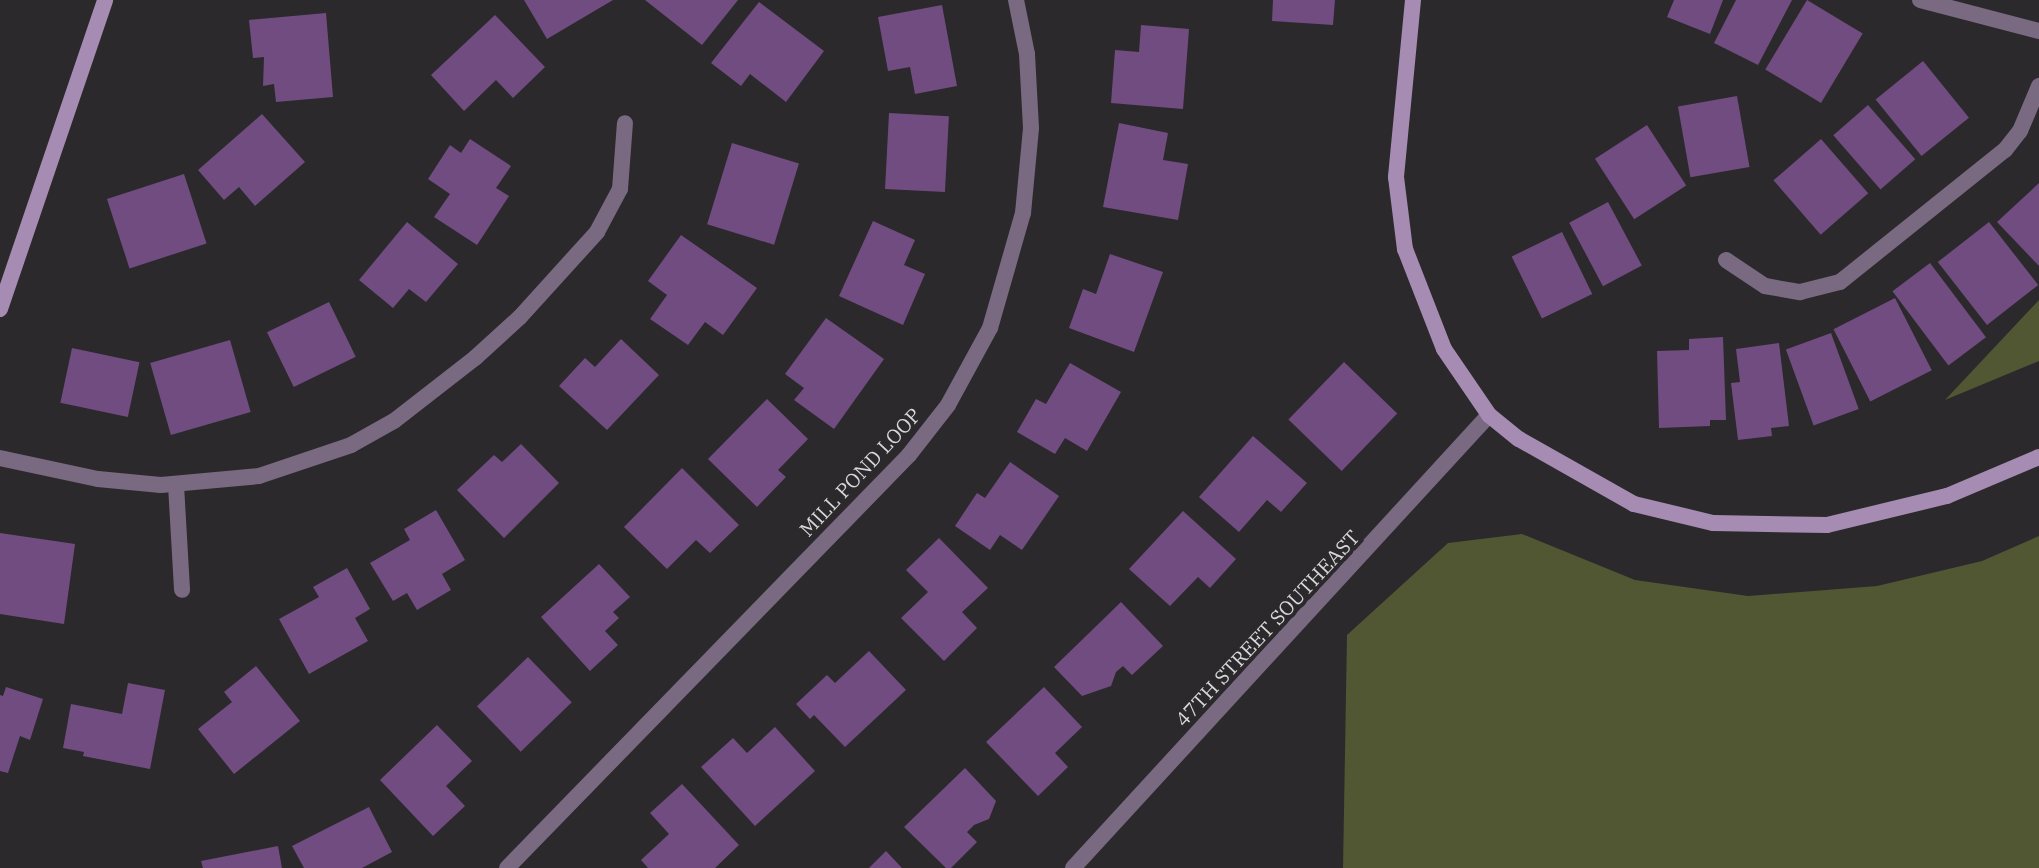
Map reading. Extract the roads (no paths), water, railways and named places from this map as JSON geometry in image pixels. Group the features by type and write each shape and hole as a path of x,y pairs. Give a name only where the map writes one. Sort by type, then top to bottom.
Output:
{"street":[{"path":"0,309 105,0"},
{"name":"MILL POND LOOP","path":"507,868 909,455 948,405 990,328 1023,213 1031,128 1027,54 1016,0"},
{"path":"1413,0 1396,177 1405,249 1444,349 1489,415 1519,439 1634,504 1713,523 1827,525 1947,496 2039,457"},
{"path":"1920,0 2039,31"},
{"path":"1726,260 1765,286 1800,292 1840,282 2005,150 2020,131 2039,86"},
{"path":"0,458 98,479 176,485 259,476 306,463 351,445 394,421 520,317 607,219 623,173 625,123"},
{"name":"47TH STREET SOUTHEAST","path":"1073,868 1489,415"},
{"path":"176,485 182,590"}]}
